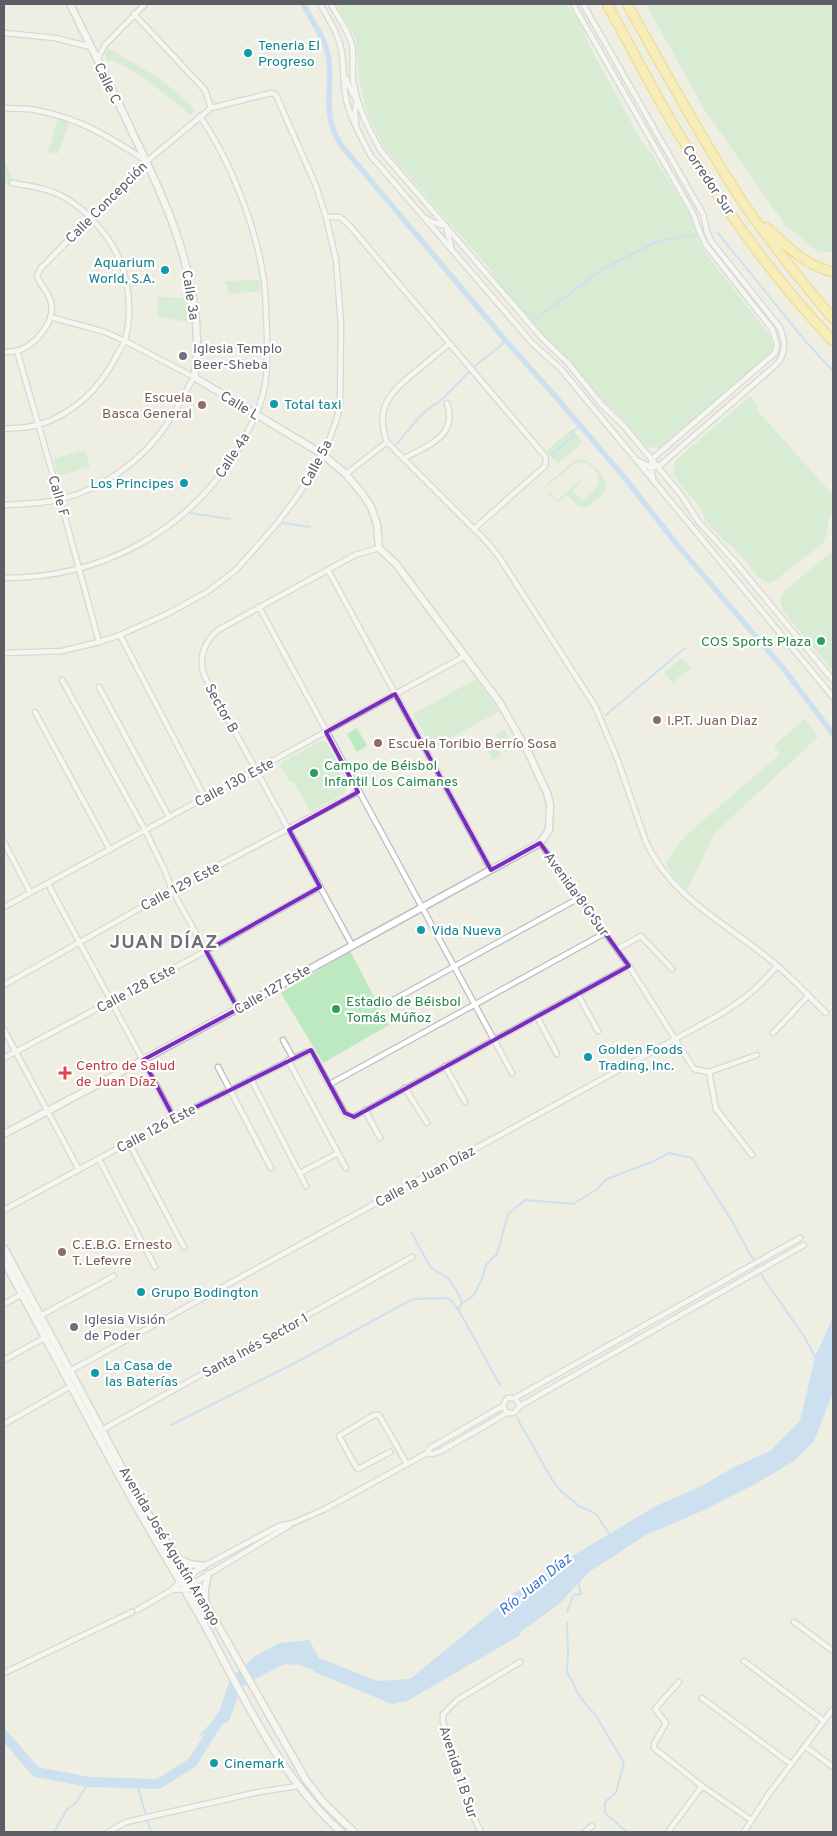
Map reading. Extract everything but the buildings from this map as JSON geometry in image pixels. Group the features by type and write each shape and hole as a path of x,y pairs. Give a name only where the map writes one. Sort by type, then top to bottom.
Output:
{"highway":[{"name":"Corredor Sur","path":"607,4 679,134 727,208 788,288 833,341"},
{"name":"Corredor Sur","path":"627,4 695,126 750,211 833,319"},
{"path":"750,211 803,260 833,272"}],"street":[{"name":"Calle C","path":"70,4 147,161"},
{"path":"97,60 105,44 145,4"},
{"path":"320,4 335,29 341,49 347,104 357,131 371,156 533,344 560,368 833,697"},
{"path":"331,4 348,34 352,46 353,79 358,100 368,128 381,151 542,338 568,363 602,404 624,426 682,496 698,521 736,563 833,680"},
{"path":"573,4 693,212 700,234 706,245 772,329 777,344 775,353 652,459 650,467 657,486"},
{"path":"583,4 703,214 711,241 780,328 784,338 783,356 778,363 658,467 650,467 634,457"},
{"path":"134,14 205,90 211,108"},
{"path":"4,33 56,38 91,47"},
{"path":"343,70 348,86 358,100 355,112 357,131"},
{"name":"Calle Concepción","path":"50,317 50,299 38,281 37,275 41,268 147,161 211,108 270,93 276,94"},
{"name":"Calle 5a","path":"4,653 62,651 99,642 120,635 167,614 207,592 236,570 257,548 299,494 322,454 337,418 341,388 339,280 326,218 309,166 276,94"},
{"path":"4,108 34,110 67,118 105,134 147,161"},
{"name":"Calle 4a","path":"4,578 28,577 79,569 134,547 169,526 203,496 225,470 257,415 266,379 268,360 264,280 241,198 230,171 200,116"},
{"name":"Calle 3a","path":"4,505 32,504 60,499 100,484 116,475 143,452 166,426 194,377 197,334 190,281 176,228 147,161"},
{"path":"4,429 38,425 66,412 89,395 107,374 125,341 129,306 126,279 120,260 112,243 91,217 74,203 54,192 12,183"},
{"path":"421,214 432,222 446,226"},
{"path":"326,218 340,217 344,221 546,460 545,466 534,477 475,528"},
{"path":"446,226 448,239 454,252"},
{"path":"4,352 17,351 33,342 43,331 50,317"},
{"name":"Calle L","path":"50,317 105,332 125,341 194,377 322,454 346,474 371,507 377,524 379,548"},
{"path":"449,344 400,384 388,398 383,412 382,424 387,442 475,528 499,557 579,679 595,706 618,761 646,842 669,879 687,898 778,966 826,1013"},
{"name":"Calle F","path":"17,351 99,642"},
{"path":"404,458 431,444 443,434 450,420 447,403"},
{"path":"346,474 387,442"},
{"name":"Sector B","path":"352,945 206,679 201,666 204,648 218,630 355,554 379,548"},
{"name":"Avenida 8 G Sur","path":"379,548 396,564 500,703 516,729 547,793 550,810 549,830 540,843 629,966 694,1069 709,1072"},
{"path":"328,570 491,870"},
{"path":"259,608 512,1073"},
{"path":"120,635 205,798"},
{"name":"Calle 130 Este","path":"4,906 48,884 465,656"},
{"path":"62,680 145,830 172,890 238,1009"},
{"path":"99,687 169,817"},
{"path":"35,712 110,850"},
{"name":"Calle 129 Este","path":"4,984 172,890 358,792"},
{"path":"4,842 30,892"},
{"name":"Calle 127 Este","path":"4,1134 238,1009 540,843"},
{"path":"48,884 174,1118"},
{"name":"Calle 128 Este","path":"4,1058 206,951 320,887"},
{"path":"388,1003 579,898"},
{"path":"605,933 330,1084 349,1116 354,1116 366,1110 629,966"},
{"path":"617,949 642,936 672,969"},
{"name":"Calle 1a Juan Díaz","path":"67,1373 744,1000 778,966"},
{"path":"578,995 598,1031"},
{"path":"773,1033 808,996"},
{"path":"537,1017 557,1054"},
{"path":"4,1030 79,1170"},
{"path":"283,1040 290,1059 346,1168"},
{"name":"Calle 126 Este","path":"4,1210 174,1118 307,1052 311,1052 330,1084"},
{"path":"752,1155 716,1109 709,1072 757,1055"},
{"path":"446,1066 465,1102"},
{"path":"218,1068 271,1168"},
{"path":"251,1079 306,1186"},
{"path":"406,1088 427,1123"},
{"path":"366,1110 380,1138"},
{"path":"129,1143 184,1247"},
{"path":"300,1173 338,1153"},
{"path":"99,1159 155,1267"},
{"path":"4,1674 134,1611 172,1590 189,1575 204,1566 279,1526 293,1523 325,1509 408,1464 427,1453 430,1448 503,1406 507,1398 516,1398 800,1238"},
{"path":"427,1453 434,1454 441,1451 507,1413 514,1413 520,1406 804,1245"},
{"name":"Avenida José Agustín Arango","path":"4,1250 47,1336 99,1431 141,1503 194,1583 306,1780 354,1832"},
{"name":"Santa Inés Sector 1","path":"99,1431 412,1257"},
{"name":"Avenida José Agustín Arango","path":"4,1262 24,1292"},
{"path":"38,1318 114,1276"},
{"path":"4,1304 24,1292"},
{"path":"4,1360 47,1336"},
{"name":"Avenida José Agustín Arango","path":"67,1373 71,1386 99,1431 147,1526 280,1760 321,1814 340,1832"},
{"path":"4,1424 71,1386"},
{"path":"516,1398 520,1406"},
{"path":"503,1406 507,1413"},
{"path":"390,1452 358,1469 339,1435 374,1415 379,1416 408,1464"},
{"path":"172,1590 184,1589 293,1523"},
{"path":"177,1557 190,1564 204,1566"},
{"path":"205,1602 208,1574"},
{"path":"794,1622 833,1651"},
{"path":"744,1661 824,1722"},
{"name":"Avenida 1 B Sur","path":"481,1832 468,1806 443,1722 443,1714 457,1700 520,1662"},
{"path":"679,1682 655,1709 666,1723 654,1747 702,1786 751,1820"},
{"path":"702,1698 791,1764"},
{"path":"744,1832 768,1794 833,1710"},
{"path":"806,1747 833,1767"},
{"path":"298,1766 300,1777 298,1786"},
{"path":"108,1832 126,1822 259,1792 298,1786 308,1789 319,1796"},
{"path":"668,1832 702,1786"},
{"path":"585,1832 592,1826"}],"highlighted area":[{"path":"395,694 491,870 540,843 629,966 354,1117 345,1113 311,1050 174,1118 143,1060 238,1009 206,951 320,887 289,830 358,792 326,732"}],"green space":[{"path":"336,4 566,4 580,23 589,45 642,142 652,154 692,218 698,240 707,255 769,334 773,347 767,358 660,448 646,447 568,360 545,339 496,282 491,270 384,147 369,118 363,97 359,79 356,39"},
{"path":"646,4 833,4 833,252 819,253 785,225 704,109"},
{"path":"108,48 159,78 195,111 190,115 143,78 111,60 108,62 105,55"},
{"path":"58,118 70,122 58,154 48,152"},
{"path":"4,159 13,180 5,184 5,206 4,206"},
{"path":"259,280 261,292 228,293 225,281"},
{"path":"157,297 187,298 190,323 158,316"},
{"path":"750,396 758,406 756,409 833,495 833,513 828,520 827,533 823,543 772,583 759,578 736,550 720,537 705,520 701,508 678,482 673,471 675,461"},
{"path":"572,429 583,442 558,464 546,451"},
{"path":"85,450 90,467 58,476 54,459"},
{"path":"575,460 585,460 599,470 605,481 604,493 587,507 579,507 566,495 557,503 547,491 557,500 581,480 573,490 582,500 592,493 597,486 598,474 588,464 580,462 576,463 546,487 548,483"},
{"name":"COS Sports Plaza","path":"833,551 833,671 783,611 780,598 784,591"},
{"path":"682,658 691,668 673,683 664,673"},
{"path":"476,679 499,711 432,749 413,714"},
{"path":"805,718 818,737 714,834 687,891 674,877 665,863 685,836 780,754 774,746"},
{"path":"357,728 367,746 357,752 347,734"},
{"path":"505,730 514,748 505,753 496,735"},
{"path":"492,737 502,755 493,760 483,742"},
{"name":"Campo de Béisbol Infantil Los Caimanes","path":"321,741 327,743 348,781 345,793 310,812 293,781 289,781 280,766 284,761"},
{"name":"Estadio de Béisbol Tomás Múñoz","path":"350,951 389,1025 323,1063 281,993"}],"water":[{"path":"833,1317 833,1393 814,1441 794,1461 757,1483 704,1510 646,1535 589,1572 559,1604 522,1631 519,1636 407,1701 392,1704 314,1672 308,1661 287,1654 259,1667 240,1691 229,1721 198,1737 218,1715 230,1679 255,1656 279,1643 309,1640 319,1658 378,1681 410,1679 516,1592 569,1558 656,1506 703,1485 734,1467 770,1451 800,1421 815,1357"}],"waterway":[{"path":"303,4 328,54 330,114 335,134 341,145 506,341 624,477 679,547 783,668 833,734"},
{"path":"717,232 807,343 833,371"},
{"path":"535,319 603,269 656,242 692,235"},
{"path":"474,367 506,341"},
{"path":"397,444 422,414 438,403 469,372"},
{"path":"551,455 574,436 572,432 581,425"},
{"path":"190,513 230,519"},
{"path":"283,523 310,527"},
{"path":"606,715 685,648"},
{"path":"462,1303 473,1296 482,1279 486,1265 497,1254 508,1214 525,1200 573,1204 596,1190 607,1179 654,1161 669,1153 692,1158 730,1218 764,1279 804,1336 815,1357"},
{"path":"411,1232 431,1268 448,1278 457,1291 462,1303 458,1309"},
{"path":"171,1425 295,1363 413,1299 448,1298 458,1309 500,1385"},
{"path":"517,1418 553,1481 561,1491 579,1506 596,1514 610,1535"},
{"path":"567,1612 573,1595 581,1594 578,1582"},
{"path":"567,1623 567,1672 580,1697 596,1716 624,1763 616,1792 605,1802 605,1813 627,1832"},
{"name":"Río Juan Díaz","path":"243,1680 283,1659 300,1660 321,1668"},
{"path":"4,1735 36,1772 89,1782 158,1784 192,1763 221,1717"},
{"path":"54,1832 68,1808 75,1804 89,1782"},
{"path":"137,1784 151,1832"}],"place":[{"name":"Teneria El Progreso","path":"248,53"},
{"name":"Aquarium World, S.A.","path":"165,270"},
{"name":"Iglesia Templo Beer-Sheba","path":"183,356"},
{"name":"Total taxi","path":"274,404"},
{"name":"Escuela Basca General","path":"202,405"},
{"name":"Los Principes","path":"184,483"},
{"name":"COS Sports Plaza","path":"821,641"},
{"name":"I.P.T. Juan Diaz","path":"657,720"},
{"name":"Escuela Toribio Berrío Sosa","path":"378,743"},
{"name":"Campo de Béisbol Infantil Los Caimanes","path":"314,773"},
{"name":"Vida Nueva","path":"421,930"},
{"name":"Estadio de Béisbol Tomás Múñoz","path":"336,1009"},
{"name":"Golden Foods Trading, Inc.","path":"588,1057"},
{"name":"Centro de Salud de Juan Díaz","path":"65,1073"},
{"name":"C.E.B.G. Ernesto T. Lefevre","path":"62,1252"},
{"name":"Grupo Bodington","path":"141,1292"},
{"name":"Iglesia Visión de Poder","path":"74,1327"},
{"name":"La Casa de las Baterías","path":"95,1373"},
{"name":"Cinemark","path":"214,1763"}],"district":[{"name":"JUAN DÍAZ","path":"164,941"}]}
